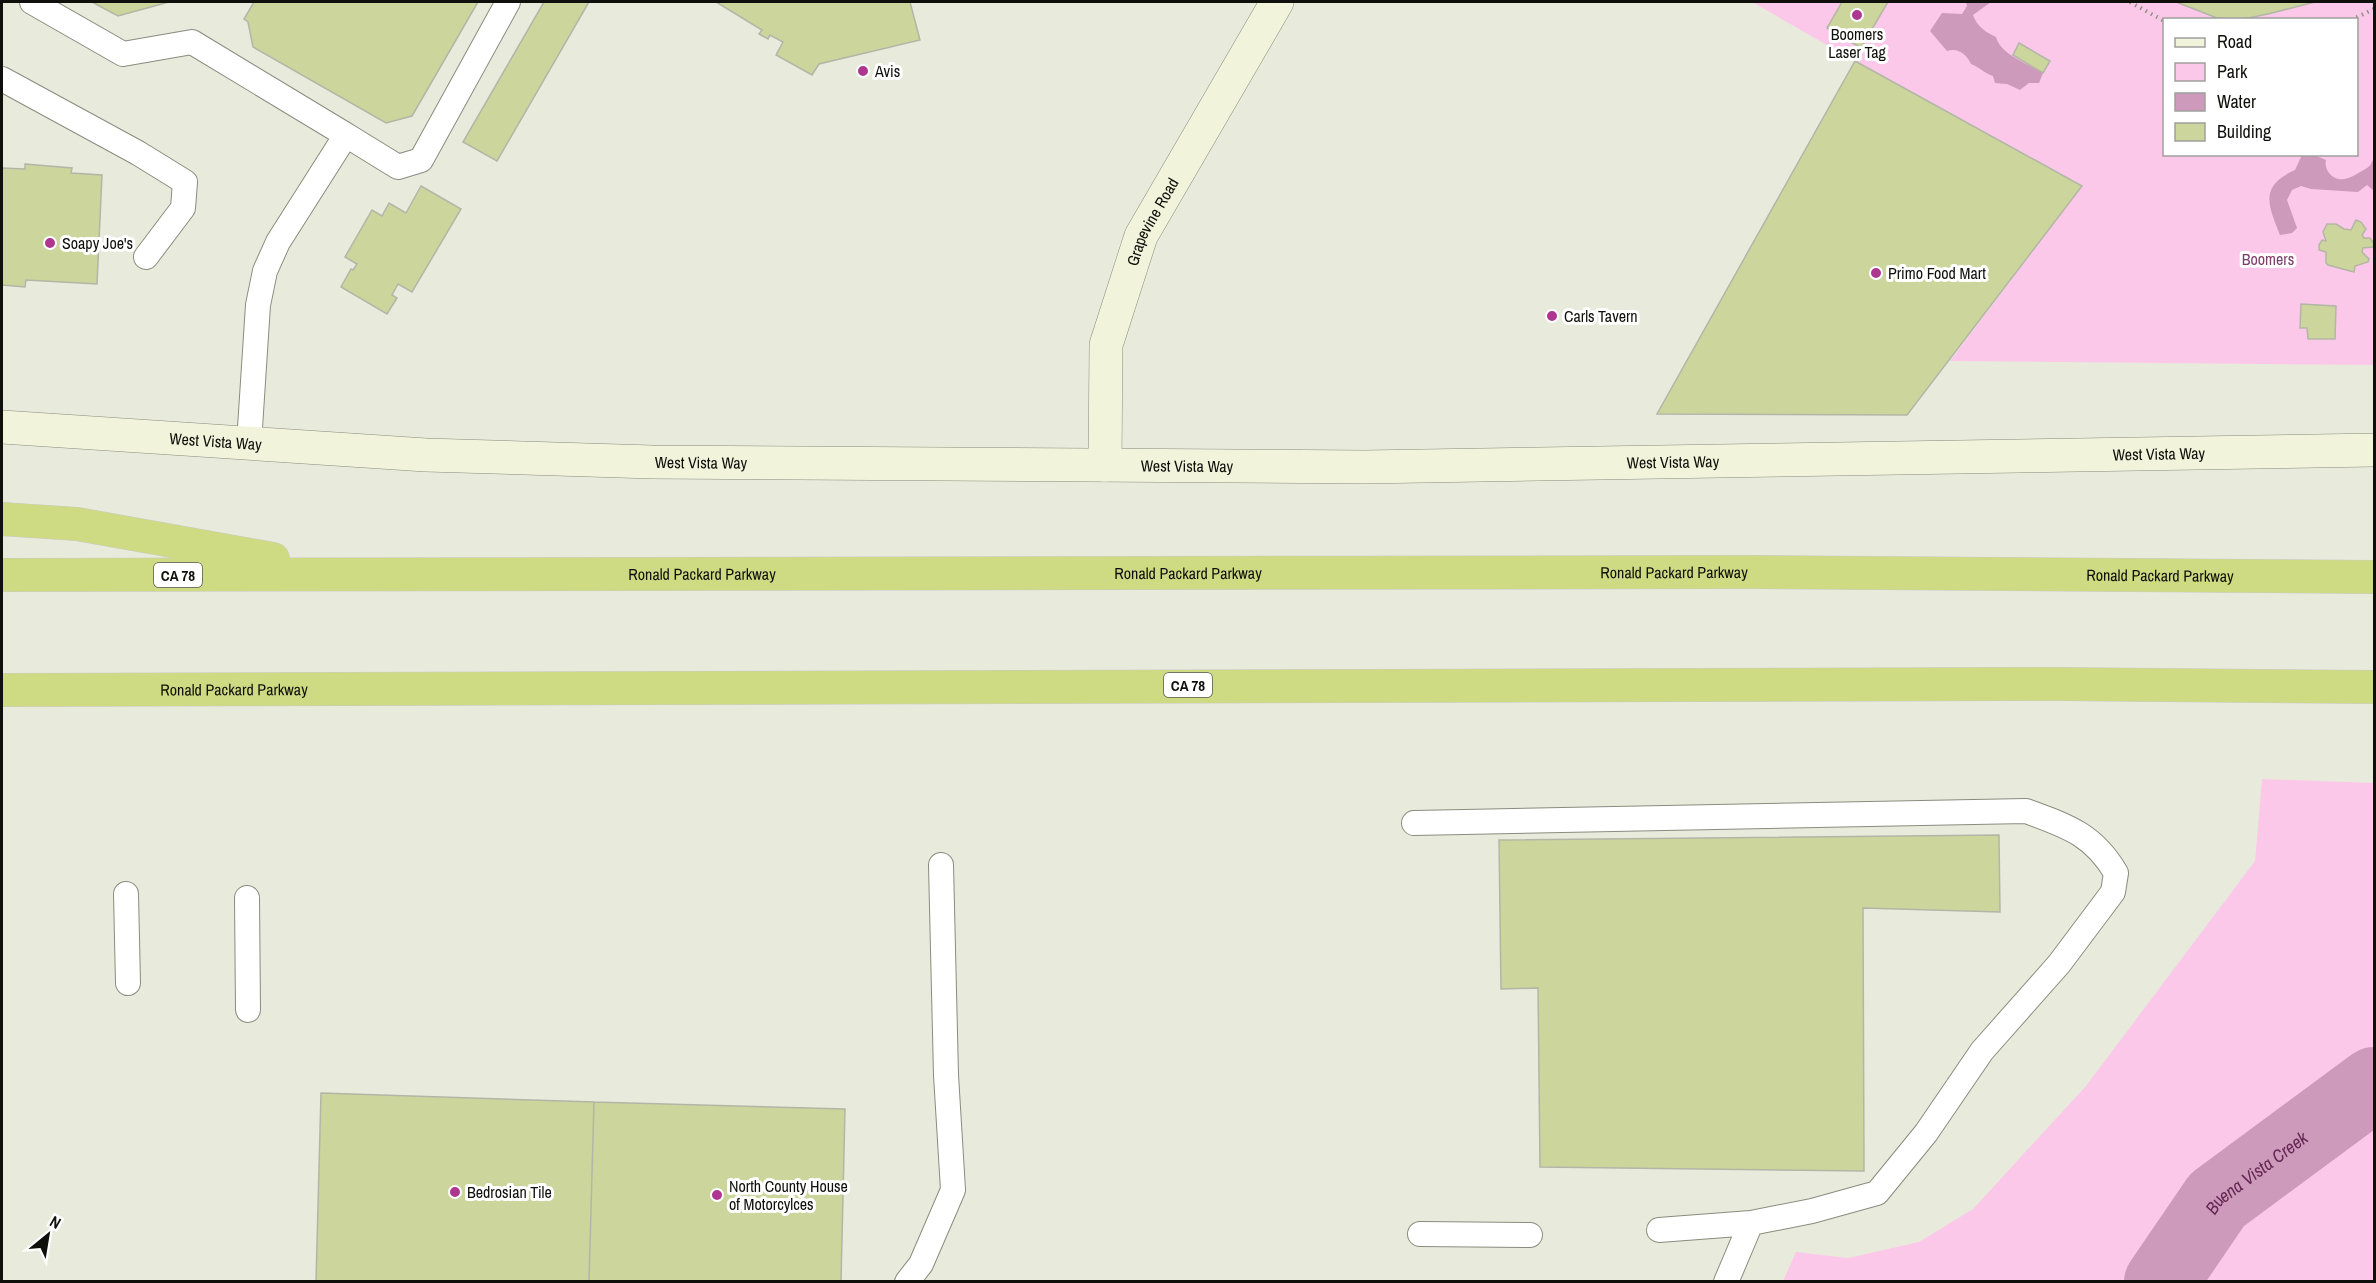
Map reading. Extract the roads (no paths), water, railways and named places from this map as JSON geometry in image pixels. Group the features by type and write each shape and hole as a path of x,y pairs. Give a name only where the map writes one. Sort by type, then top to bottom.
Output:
{"highway":[{"path":"2,519 76,524 354,574"},
{"name":"Ronald Packard Parkway","path":"2,575 1752,572 2374,577"},
{"name":"Ronald Packard Parkway","path":"2,690 2019,684 2374,687"}],"main road":[{"name":"Grapevine Road","path":"1105,465 1106,345 1141,236 1277,2"},
{"name":"West Vista Way","path":"2,428 426,454 652,462 1365,467 2374,450"}],"lane":[{"path":"32,2 123,54 192,42 398,167 421,160 508,2"},
{"path":"2,79 138,153 185,182 183,208 146,257"},
{"path":"249,443 258,305 265,271 278,242 346,135"},
{"path":"1414,823 2026,811 2073,828 2104,854 2116,873 2113,892 2059,964 1982,1051 1926,1133 1877,1192 1812,1211 1751,1223 1659,1230"},
{"path":"907,1281 921,1264 953,1190 946,1075 941,865"},
{"path":"126,894 128,983"},
{"path":"247,898 248,1010"},
{"path":"1726,1281 1751,1223"},
{"path":"1420,1234 1530,1235"}],"water":[{"path":"1966,2 1991,2 1973,15 1977,22 1985,31 1996,37 2009,54 2043,73 2039,83 2029,83 2020,90 2007,84 1995,83 1993,76 1971,64 1962,53 1955,50 1947,51 1930,31 1942,13 1962,14 1967,6"},
{"path":"2302,156 2316,156 2326,160 2329,173 2338,179 2343,179 2368,167 2374,156 2374,191 2367,185 2358,192 2311,189 2301,186 2292,190 2287,200 2297,228 2292,233 2280,235 2270,205 2271,190 2284,176 2295,170"}],"waterway":[{"name":"Buena Vista Creek","path":"2161,1282 2217,1200 2374,1084"}],"place":[{"name":"Boomers Laser Tag","path":"1857,15"},
{"name":"Avis","path":"863,71"},
{"name":"Soapy Joe's","path":"50,243"},
{"name":"Primo Food Mart","path":"1876,273"},
{"name":"Carls Tavern","path":"1552,316"},
{"name":"Bedrosian Tile","path":"455,1192"},
{"name":"North County House of Motorcylces","path":"717,1195"}],"park label":[{"name":"Boomers","path":"2268,259"}]}
